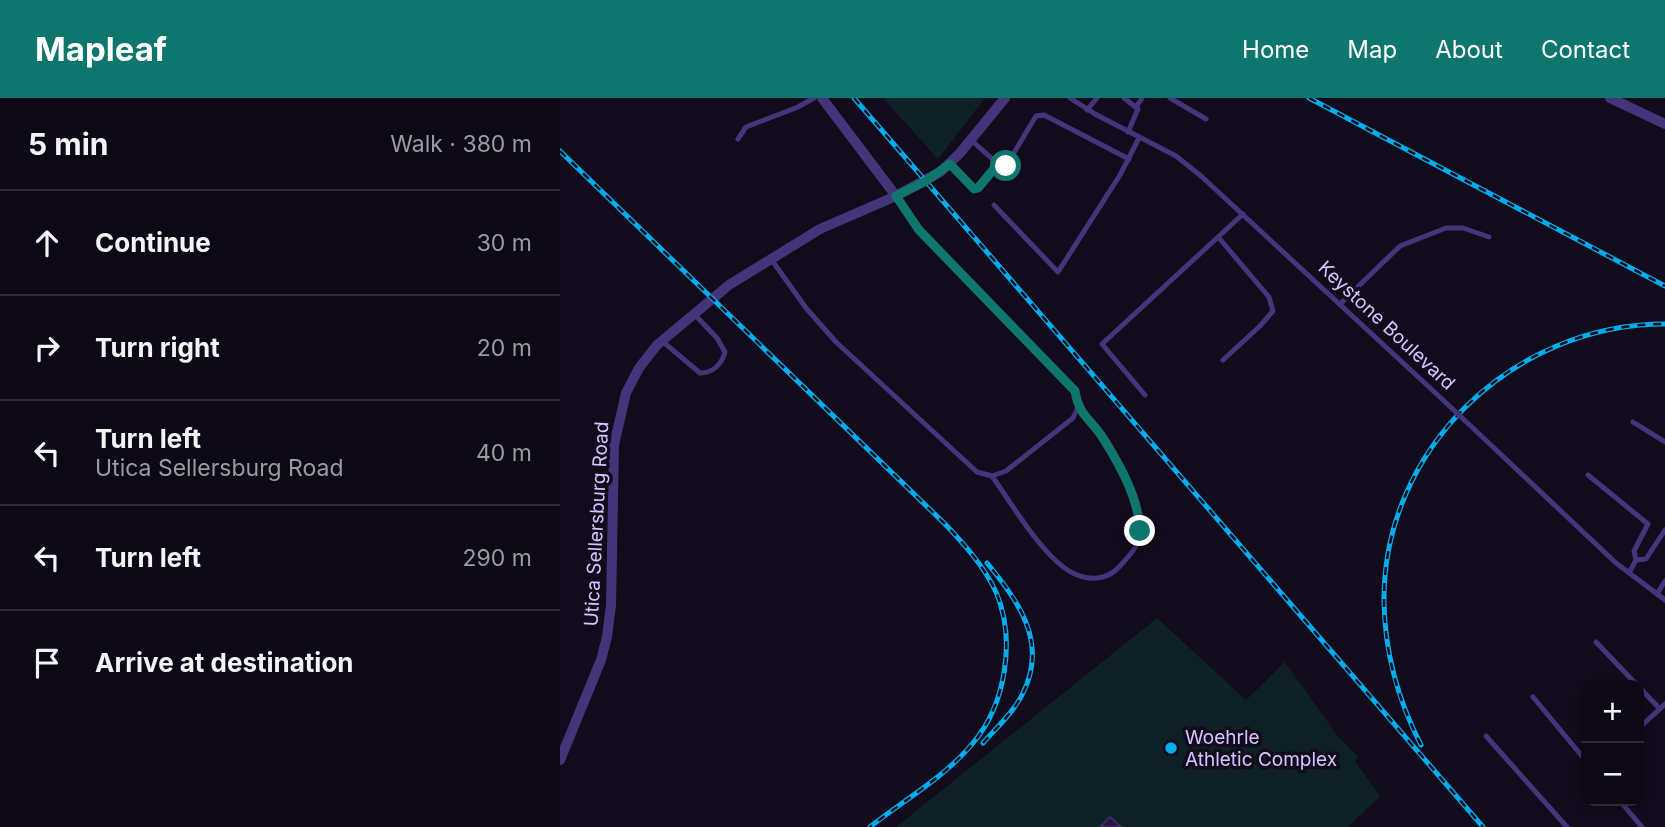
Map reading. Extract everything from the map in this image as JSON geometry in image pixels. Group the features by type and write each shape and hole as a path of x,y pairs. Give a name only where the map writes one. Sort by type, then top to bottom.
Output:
{"street":[{"path":"822,98 896,196"},
{"name":"Utica Sellersburg Road","path":"560,760 594,679 607,637 611,605 614,445 625,393 639,368 662,341 729,285 820,229 926,181 950,164 1005,98"},
{"path":"1610,98 1665,124"}],"lane":[{"path":"738,139 746,127 814,98"},
{"name":"Keystone Boulevard","path":"1070,98 1087,110 1176,156 1341,303 1629,573 1665,600"},
{"path":"1087,110 1097,98"},
{"path":"1124,98 1136,107 1138,113 1128,131"},
{"path":"1136,107 1142,98"},
{"path":"1170,98 1206,119"},
{"path":"971,140 998,164 1006,166 1036,116 1044,115 1129,159"},
{"path":"994,205 1058,272 1129,159 1139,138"},
{"path":"950,164 974,189 978,188 998,164"},
{"path":"896,196 919,230 1075,391 1078,407 1102,437 1139,515 1140,531 1135,547 1115,571 1095,580 1074,574 1052,558 992,476"},
{"path":"1145,395 1102,344 1243,214"},
{"path":"1341,303 1400,246 1446,228 1463,228 1489,237"},
{"path":"1219,238 1269,297 1273,312 1223,360"},
{"path":"771,258 806,308 836,342 977,472 992,476 1006,471 1073,418 1078,407"},
{"path":"662,341 700,373 712,370 720,364 725,352 717,338 695,315"},
{"path":"1633,422 1665,442"},
{"path":"1588,475 1648,524 1634,551 1636,560 1629,573"},
{"path":"1636,560 1646,559 1665,530"},
{"path":"1657,594 1665,581"},
{"path":"1595,642 1632,680"},
{"path":"1644,692 1660,709"},
{"path":"1533,697 1581,755"},
{"path":"1644,723 1665,704"},
{"path":"1486,736 1567,827"},
{"path":"1624,806 1642,827"}],"green space":[{"path":"883,98 985,98 938,159"},
{"name":"Woehrle Athletic Complex","path":"1157,618 1246,700 1285,662 1337,735 1358,757 1355,761 1380,796 1348,827 896,827"}],"building":[{"path":"1110,817 1121,827 1100,827"}],"railway":[{"path":"854,98 1483,827"},
{"path":"1309,98 1665,286"},
{"path":"560,151 945,524 980,564 996,592 1002,610 1006,650 1000,690 984,727 950,767 870,827"},
{"path":"1421,745 1394,676 1384,603 1389,547 1406,494 1432,447 1467,406 1509,372 1557,346 1609,330 1665,324"},
{"path":"983,743 1010,713 1023,693 1030,675 1032,657 1031,640 1019,608 987,563"}],"place":[{"name":"Woehrle Athletic Complex","path":"1171,748"}],"route":[{"path":"1006,166 998,164 978,188 974,189 950,164 926,181 896,196 919,230 1075,391 1078,407 1102,437 1133,497 1139,515 1140,531"}]}
